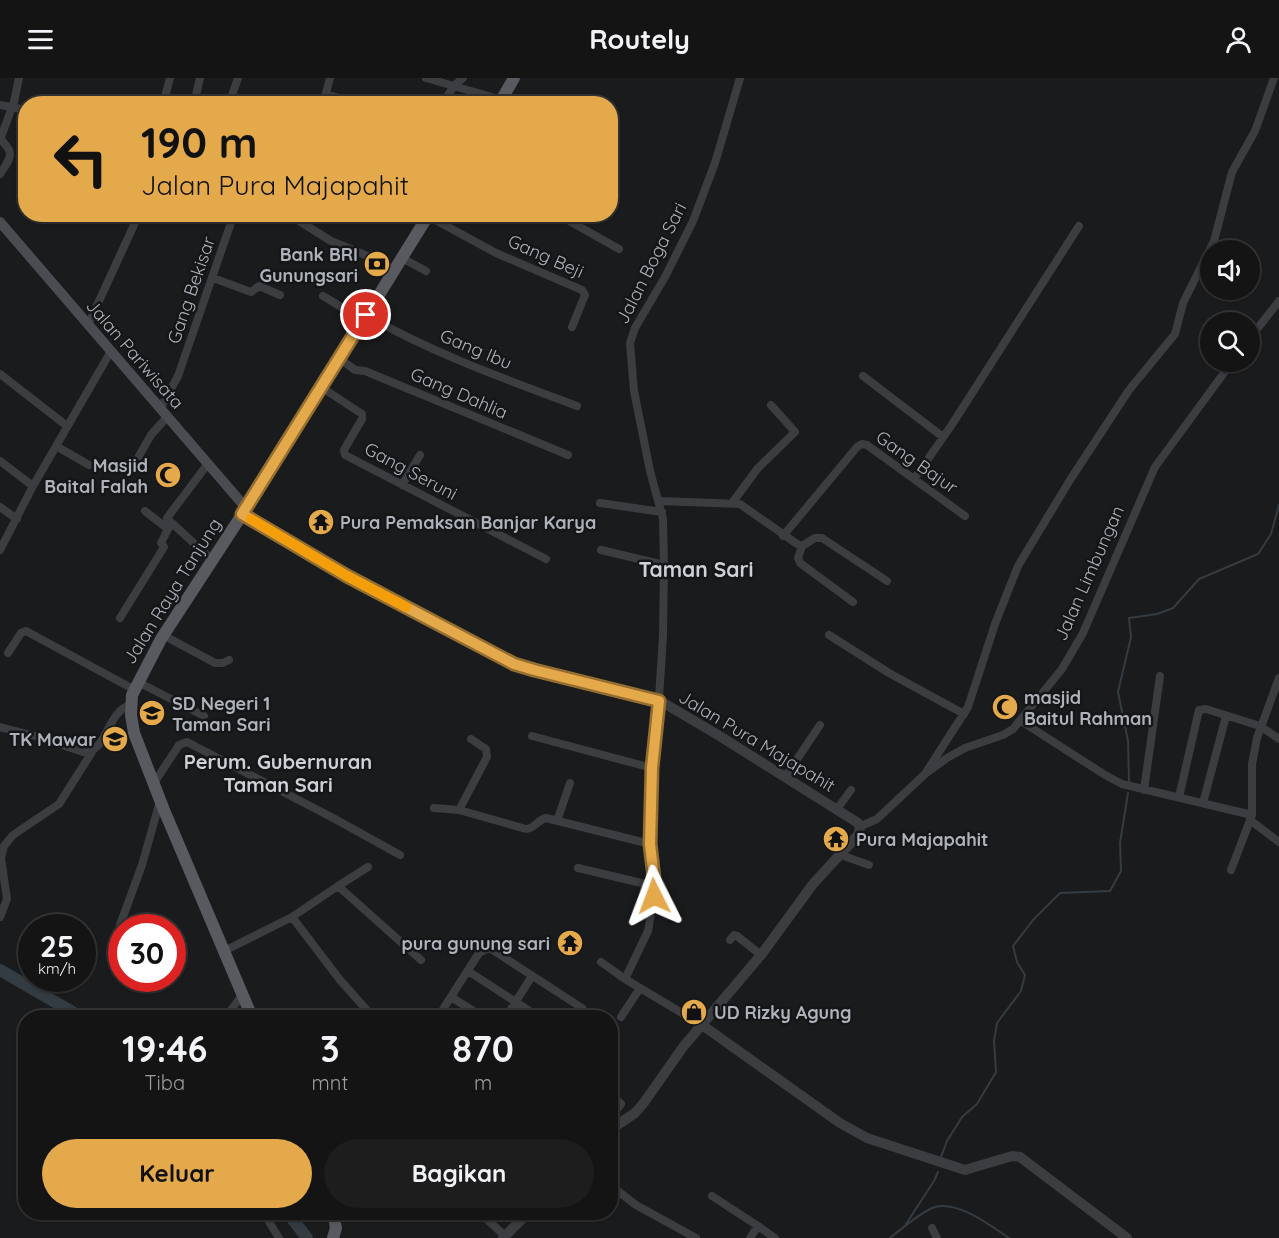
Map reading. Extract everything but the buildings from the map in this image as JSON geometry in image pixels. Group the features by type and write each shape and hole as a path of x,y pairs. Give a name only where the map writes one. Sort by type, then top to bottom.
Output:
{"main road":[{"path":"504,96 514,78"},
{"name":"Jalan Pariwisata","path":"0,222 164,413 244,511"},
{"name":"Jalan Raya Tanjung","path":"249,1010 160,800 134,733 130,705 136,686 163,635 244,511 425,222"},
{"path":"335,1220 335,1237"}],"street":[{"path":"0,174 10,156 1,138 12,108 19,78"},
{"path":"166,93 170,78"},
{"path":"196,96 200,78"},
{"path":"232,96 238,78"},
{"path":"325,96 330,78"},
{"path":"426,78 483,96"},
{"path":"447,96 463,78"},
{"name":"Jalan Boga Sari","path":"625,979 648,931 652,913 654,886 650,844 652,768 659,701 664,565 662,512 650,471 634,391 630,343 633,333 675,259 693,221 715,163 740,78"},
{"path":"925,774 964,714 974,692 995,624 1018,566 1070,480 1129,390 1175,334 1183,303 1214,241 1232,172 1255,130 1274,78"},
{"path":"0,105 18,109"},
{"path":"88,325 135,222"},
{"name":"Gang Bekisar","path":"131,470 164,413 231,222"},
{"path":"301,222 331,241 395,270"},
{"name":"Gang Beji","path":"441,222 496,253 582,290 585,295 572,327"},
{"path":"571,222 620,249"},
{"path":"914,479 1079,226"},
{"path":"402,258 426,271"},
{"path":"213,278 251,292 259,286 280,295"},
{"name":"Gang Ibu","path":"323,296 480,370 577,406"},
{"path":"1260,325 1279,301"},
{"path":"0,550 4,536 17,519 33,486 111,351"},
{"name":"Gang Dahlia","path":"339,358 356,370 365,371 568,455"},
{"name":"Jalan Limbungan","path":"860,827 877,819 925,774 966,748 1008,732 1021,721 1062,669 1076,646 1155,467 1225,372"},
{"path":"0,374 67,426"},
{"path":"863,376 943,437"},
{"name":"Gang Seruni","path":"321,387 362,414 362,419 344,450 345,455 546,559"},
{"path":"732,503 758,468 795,432 771,405"},
{"name":"Gang Bajur","path":"783,536 859,445 867,445 965,516"},
{"path":"56,446 89,465"},
{"path":"402,485 420,455"},
{"path":"0,461 33,486"},
{"path":"120,618 164,546 161,543 170,526 167,518 207,465"},
{"path":"660,501 732,503 749,509 783,536 802,546"},
{"path":"600,503 662,512"},
{"path":"0,507 17,519"},
{"path":"145,511 170,526 212,560"},
{"name":"Jalan Pura Majapahit","path":"244,511 347,576 514,664 659,701 684,714 855,820 860,827"},
{"path":"853,602 800,563 798,558 802,546 815,538 822,538 887,581"},
{"path":"601,550 664,565"},
{"path":"8,653 21,633 26,631 136,686 204,716"},
{"path":"163,635 215,663 229,660"},
{"path":"829,635 889,674 964,714"},
{"path":"1144,790 1160,676"},
{"path":"1231,870 1251,817 1252,764 1260,726 1279,678"},
{"path":"0,917 7,899 0,858 4,846 13,835 59,804 120,709 130,705"},
{"path":"1179,797 1199,710 1206,709 1260,726 1279,739"},
{"path":"1203,803 1226,716"},
{"path":"1021,721 1122,784 1251,817 1279,842"},
{"path":"785,777 820,725"},
{"path":"0,727 83,752 92,752"},
{"path":"532,736 652,768"},
{"path":"459,810 487,756 486,749 471,739"},
{"path":"154,783 179,745 187,742 400,855"},
{"path":"556,821 570,783"},
{"path":"837,809 851,789"},
{"path":"124,914 142,865 160,800"},
{"path":"434,808 459,810 526,829 536,826 543,819 556,821 650,844"},
{"path":"618,1125 635,1113 643,1104 683,1047 761,955 806,893 858,835 860,827"},
{"path":"841,855 869,865"},
{"path":"224,951 292,917 368,867"},
{"path":"578,868 654,886"},
{"path":"338,886 421,960"},
{"path":"292,917 340,980 367,1010"},
{"path":"729,940 732,936 737,936 761,955"},
{"path":"442,1010 481,951 491,950 580,1010"},
{"path":"601,962 702,1025 858,1134 965,1170 1012,1156 1020,1157 1127,1238"},
{"path":"468,971 528,1010"},
{"path":"511,1010 532,976"},
{"path":"621,1017 640,988"},
{"path":"231,1010 242,995"},
{"path":"451,996 472,1010"},
{"path":"618,1191 636,1205 696,1238"},
{"path":"711,1196 775,1238"},
{"path":"268,1220 279,1238"},
{"path":"487,1220 504,1237 521,1220"},
{"path":"750,1238 758,1226"},
{"path":"932,1228 937,1238"}],"waterway":[{"path":"1129,781 1128,741 1118,692 1131,637 1129,618 1157,614 1173,608 1199,579 1258,554 1271,534 1279,505"},
{"path":"941,1157 947,1141 962,1117 977,1104 996,1072 994,1041 997,1023 1021,991 1025,975 1017,962 1013,946 1033,920 1060,893 1110,891 1121,871 1120,843 1128,793"},
{"path":"0,970 69,1010"},
{"path":"906,1224 938,1172"},
{"path":"890,1238 921,1214 941,1206 962,1210 1009,1238"},
{"path":"293,1220 307,1238"}],"slow traffic":[{"path":"251,519 347,576 406,607"}],"place":[{"name":"Bank BRI Gunungsari","path":"377,264"},
{"name":"Masjid Baital Falah","path":"168,475"},
{"name":"Pura Pemaksan Banjar Karya","path":"321,522"},
{"name":"masjid Baitul Rahman","path":"1005,707"},
{"name":"SD Negeri 1 Taman Sari","path":"152,713"},
{"name":"TK Mawar","path":"115,739"},
{"name":"Pura Majapahit","path":"836,839"},
{"name":"pura gunung sari","path":"570,943"},
{"name":"UD Rizky Agung","path":"694,1012"}],"district":[{"name":"Taman Sari","path":"696,569"},
{"name":"Perum. Gubernuran Taman Sari","path":"278,772"}],"route":[{"path":"366,315 242,514 347,576 514,664 659,701 652,768 650,844 654,896"}]}
